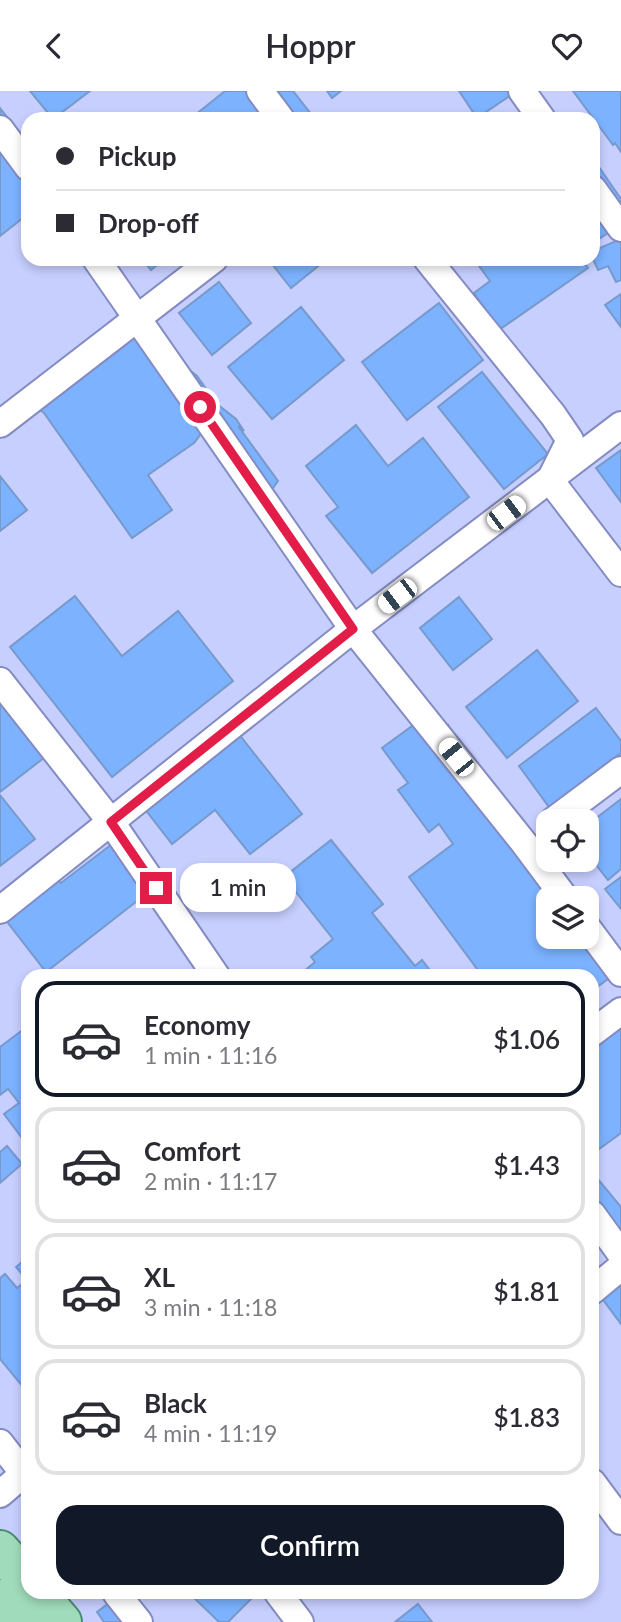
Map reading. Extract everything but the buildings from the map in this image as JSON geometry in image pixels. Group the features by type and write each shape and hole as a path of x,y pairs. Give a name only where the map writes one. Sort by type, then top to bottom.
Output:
{"main road":[{"path":"0,1550 17,1605 62,1622"}],"street":[{"path":"260,91 276,112"},
{"path":"522,91 537,112"},
{"path":"0,129 21,158"},
{"path":"600,199 621,228"},
{"path":"101,266 353,629 556,886"},
{"path":"0,424 205,266"},
{"path":"432,266 553,415 570,440 550,480"},
{"path":"0,910 353,629 621,425"},
{"path":"550,480 621,573"},
{"path":"0,681 111,822 212,969"},
{"path":"569,809 621,769"},
{"path":"524,843 536,834"},
{"path":"599,943 621,973"},
{"path":"599,1028 621,1011"},
{"path":"599,1224 621,1254"},
{"path":"599,1285 621,1267"},
{"path":"0,1443 21,1467"},
{"path":"0,1494 21,1478"},
{"path":"599,1491 620,1518"},
{"path":"121,1599 139,1622"},
{"path":"283,1599 300,1622"}],"route":[{"path":"156,888 111,822 353,629 200,407"}]}
